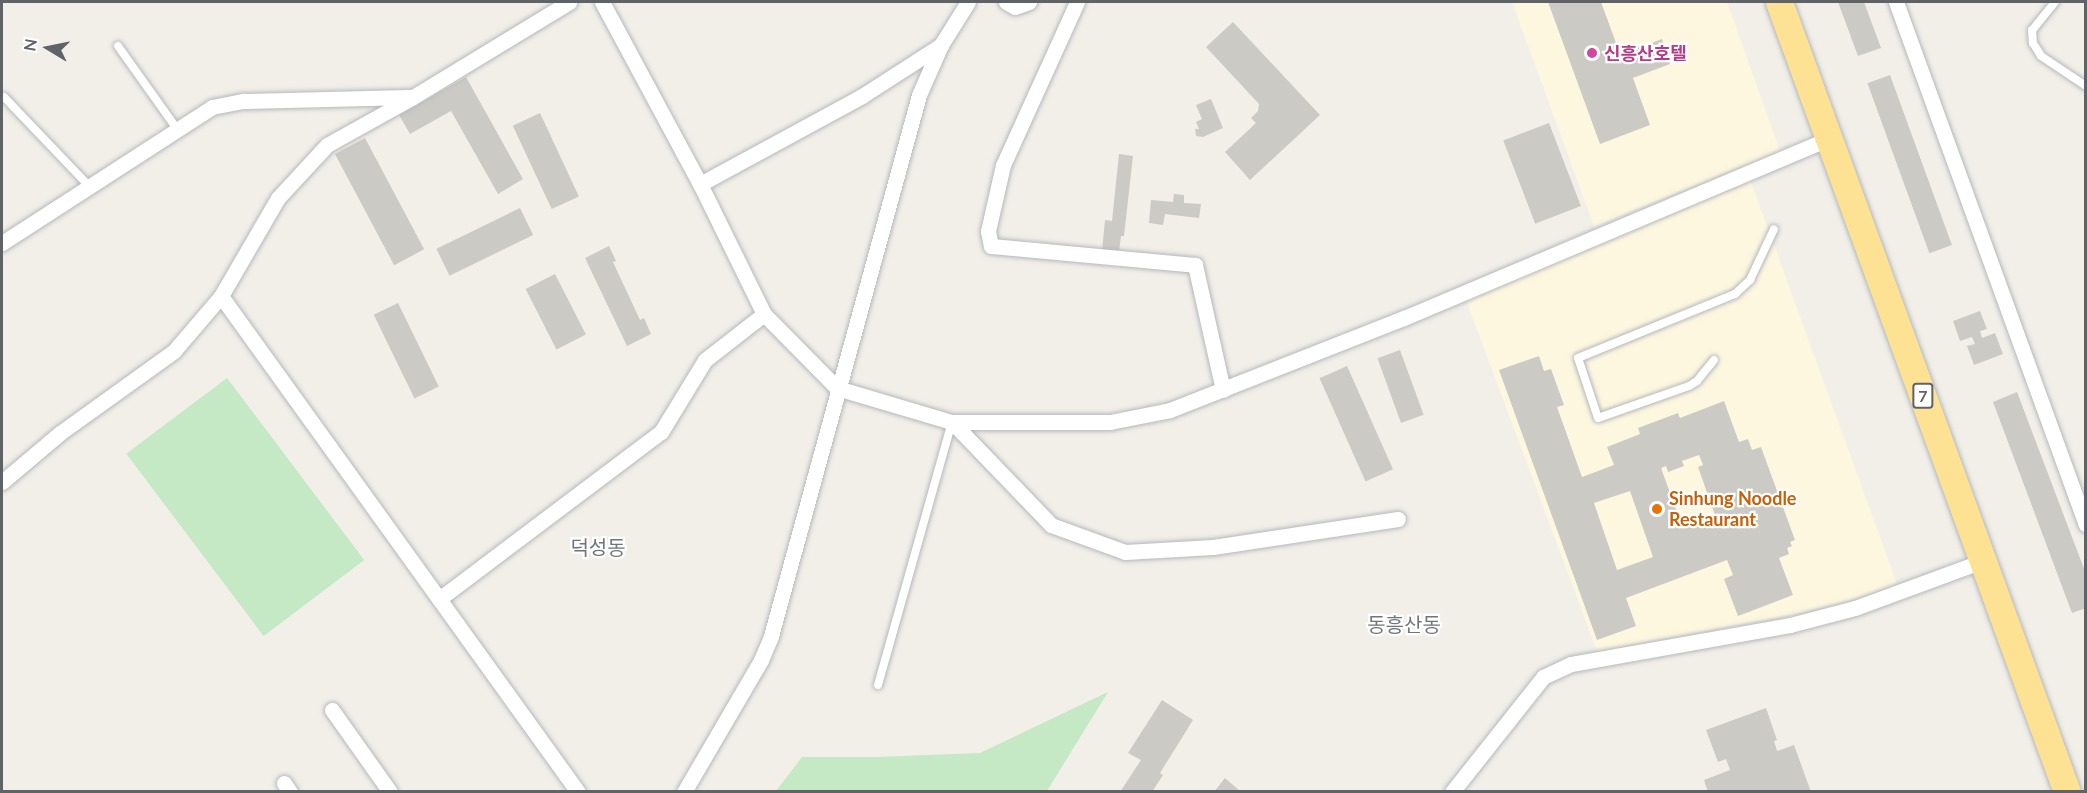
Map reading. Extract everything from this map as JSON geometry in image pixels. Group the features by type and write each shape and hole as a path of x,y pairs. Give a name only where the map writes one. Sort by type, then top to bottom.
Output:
{"highway":[{"name":"7","path":"1779,2 2067,792"}],"street":[{"path":"4,473 174,351 221,296 278,198 327,145 413,97 569,2"},
{"path":"602,2 700,184 764,314 837,388 952,422 1110,422 1133,420 1170,410 1415,314 1828,139"},
{"path":"684,792 761,660 771,636 919,95 941,45 968,2"},
{"path":"1006,2 1015,7 1029,2"},
{"path":"1077,2 1003,165 988,231 991,246 1195,265 1223,390"},
{"path":"1896,2 2085,525"},
{"path":"700,184 862,96 941,45"},
{"path":"2,243 88,185 212,107 225,103 413,97"},
{"path":"221,296 578,792"},
{"path":"439,599 661,432 705,360 764,314"},
{"path":"952,422 1051,525 1125,552 1213,546 1398,519"},
{"path":"1452,792 1543,677 1571,664 1790,625 1855,608 1983,561"},
{"path":"332,710 390,792"}],"lane":[{"path":"2055,2 2032,30 2033,43 2041,56 2085,86"},
{"path":"118,46 177,129"},
{"path":"4,97 88,185"},
{"path":"1714,360 1697,381 1689,386 1598,418 1578,358 1735,294 1750,280 1774,229"},
{"path":"878,685 952,422"}],"shaded area":[{"path":"1512,2 1727,2 1780,151 1594,226"},
{"path":"1750,179 1897,584 1851,600 1797,613 1597,651 1466,300"}],"green space":[{"path":"227,378 364,560 264,636 126,454"},
{"path":"1108,692 1047,791 776,791 802,757 980,753"}],"building":[{"path":"1548,2 1601,2 1620,54 1662,39 1670,64 1633,78 1650,125 1600,144"},
{"path":"1838,2 1864,2 1881,48 1858,56"},
{"path":"1233,22 1320,115 1250,180 1225,152 1256,123 1251,118 1258,111 1259,104 1206,47"},
{"path":"1890,75 1952,245 1929,253 1867,83"},
{"path":"466,77 523,179 498,194 451,111 410,134 399,115"},
{"path":"1211,99 1223,128 1203,137 1196,136 1195,129 1199,129 1196,122 1202,119 1196,105"},
{"path":"540,113 579,196 552,209 513,126"},
{"path":"1549,123 1581,206 1535,224 1503,141"},
{"path":"365,138 424,249 394,265 335,154"},
{"path":"1119,154 1133,156 1124,236 1121,236 1119,252 1102,251 1105,220 1112,221"},
{"path":"1174,194 1184,195 1184,203 1201,204 1199,218 1165,214 1163,225 1149,223 1151,200 1173,202"},
{"path":"520,208 533,235 450,276 436,249"},
{"path":"609,246 616,261 613,262 640,320 644,318 651,334 627,346 585,258"},
{"path":"555,274 586,335 556,350 526,289"},
{"path":"398,303 439,387 415,398 374,315"},
{"path":"1980,311 1987,329 1980,331 1982,338 1995,333 2003,354 1974,365 1967,346 1975,344 1972,337 1960,341 1953,321"},
{"path":"1400,350 1424,415 1401,423 1377,358"},
{"path":"1539,356 1544,371 1551,369 1564,405 1557,407 1582,477 1614,465 1607,447 1640,434 1638,428 1678,413 1680,418 1724,401 1739,442 1748,439 1752,450 1761,447 1795,540 1790,542 1792,546 1787,548 1789,554 1779,558 1793,595 1738,616 1724,579 1733,575 1727,560 1626,598 1636,626 1597,640 1499,370","holes":["1699,455 1703,465 1698,467 1715,515 1682,526 1661,468 1666,466 1668,472 1684,466 1682,461","1630,491 1653,557 1617,570 1594,503"]},
{"path":"1347,366 1393,469 1366,481 1320,378"},
{"path":"2017,392 2086,574 2086,608 2072,613 1993,402"},
{"path":"1162,700 1193,720 1160,773 1163,775 1152,792 1120,792 1141,760 1128,753"},
{"path":"1766,708 1777,740 1774,741 1777,751 1794,745 1811,792 1708,792 1704,780 1730,770 1726,759 1718,762 1706,730"},
{"path":"1225,778 1241,792 1214,792"}],"place":[{"name":"신흥산호텔","path":"1592,53"},
{"name":"Sinhung Noodle Restaurant","path":"1657,509"}],"district":[{"name":"덕성동","path":"598,547"},
{"name":"동흥산동","path":"1404,624"}]}
